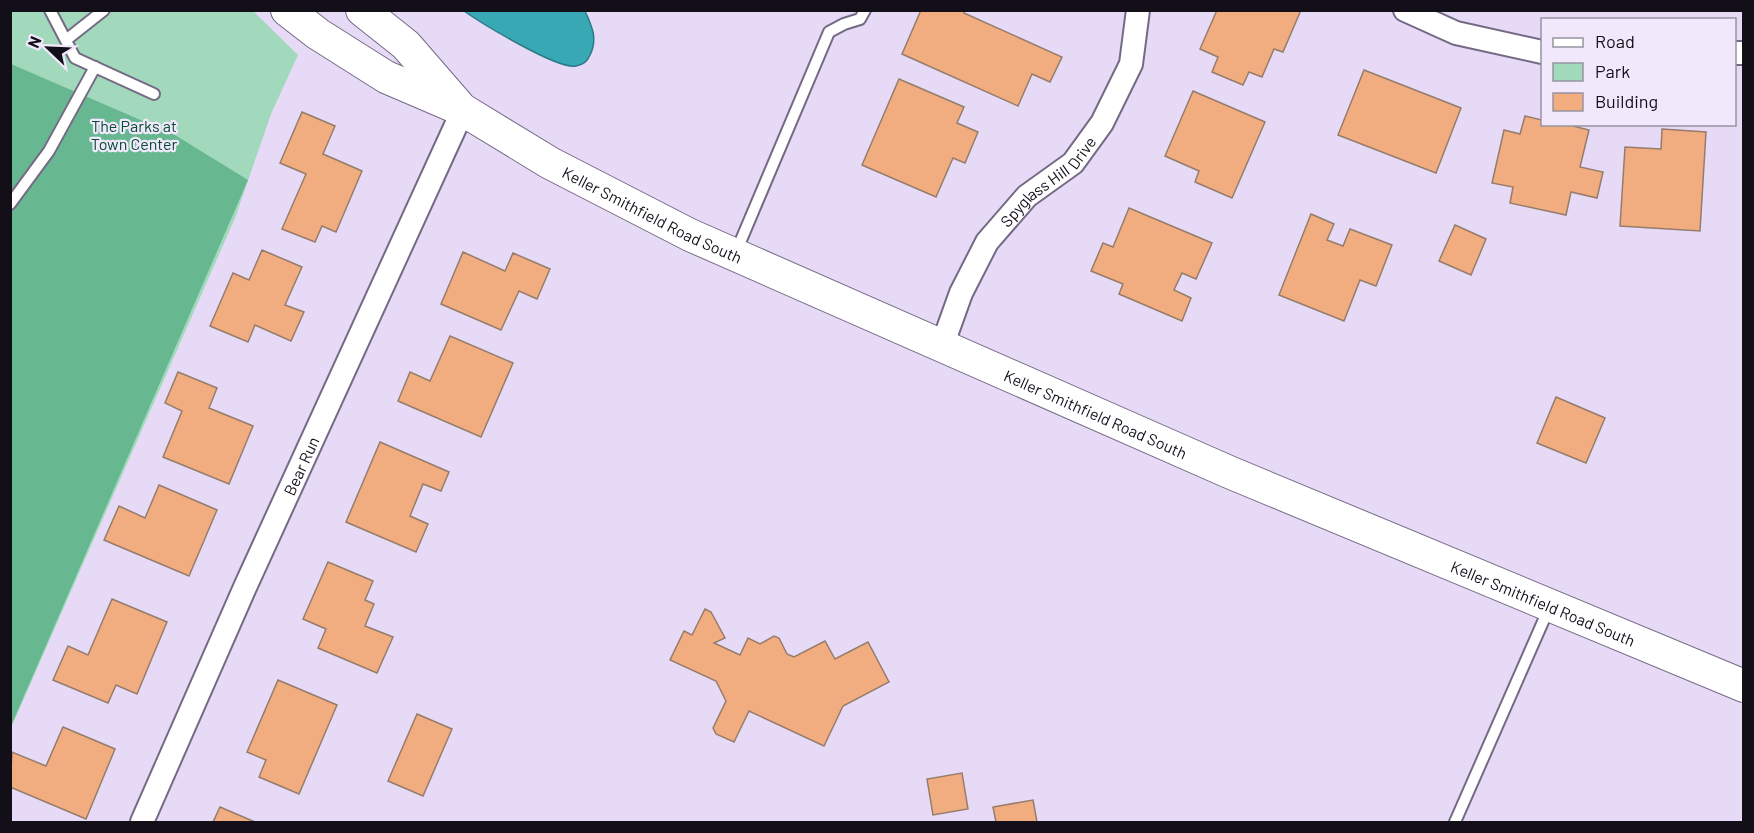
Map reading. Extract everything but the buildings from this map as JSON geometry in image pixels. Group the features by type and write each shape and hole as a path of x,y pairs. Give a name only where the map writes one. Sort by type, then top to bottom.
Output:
{"main road":[{"name":"Keller Smithfield Road South","path":"287,10 318,34 386,77 463,110 550,163 690,235 1229,472 1743,686"},
{"name":"Keller Smithfield Road South","path":"362,10 406,45 463,110"}],"street":[{"name":"Spyglass Hill Drive","path":"942,345 960,293 987,242 1027,196 1072,164 1102,123 1131,64 1138,10"},
{"path":"1405,10 1456,33 1541,52"},
{"name":"Bear Run","path":"142,822 251,575 463,110"}],"lane":[{"path":"50,10 75,58 154,94"},
{"path":"66,40 104,10"},
{"path":"735,255 829,32 860,19 866,10"},
{"path":"10,204 49,151 95,67"},
{"path":"1455,822 1551,605"}],"green space":[{"name":"The Parks at Town Center","path":"11,11 253,11 298,55 271,114 235,218 11,728"},
{"name":"The Parks at Town Center","path":"11,64 175,135 248,180 11,726"}],"shaded area":[{"path":"464,11 585,11 590,22 594,43 588,59 576,66 567,65 537,54"}]}
